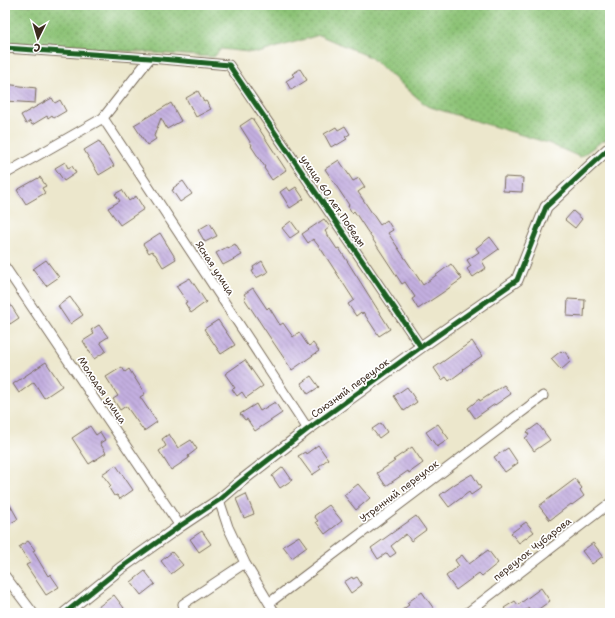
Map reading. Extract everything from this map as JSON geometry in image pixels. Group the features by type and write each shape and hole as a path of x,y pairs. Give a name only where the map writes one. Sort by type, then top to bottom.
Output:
{"street":[{"path":"5,48 150,58"},
{"path":"5,174 103,118 150,58"},
{"name":"улица 60 лет Победы","path":"150,58 229,65 421,347"},
{"name":"Ясная улица","path":"103,118 308,430"},
{"name":"Союзный переулок","path":"65,613 121,568 219,500 308,430 421,347 517,280 546,207 607,150 610,149"},
{"name":"Молодая улица","path":"5,267 180,526"},
{"name":"Утренний переулок","path":"269,603 543,396"},
{"path":"219,500 228,527 245,563 275,613"},
{"name":"переулок Чубарова","path":"467,613 610,503"},
{"path":"185,613 183,604 245,563"},
{"path":"5,576 33,613"}],"green space":[{"path":"5,5 610,5 610,138 601,142 580,157 548,143 427,106 370,57 319,35 258,53 221,49 214,57 5,43"}],"building":[{"path":"300,69 307,80 291,90 286,81 294,76 292,74"},
{"path":"5,84 36,88 35,103 5,101"},
{"path":"198,91 204,102 206,101 211,109 196,117 186,98"},
{"path":"52,98 55,103 60,100 66,111 54,118 52,115 48,118 47,116 32,125 30,121 26,124 21,115"},
{"path":"171,103 181,121 167,129 161,118 154,136 156,139 147,145 134,125"},
{"path":"252,118 286,170 272,180 240,126"},
{"path":"345,126 350,134 345,137 347,139 331,147 324,134 336,127 338,130"},
{"path":"99,141 114,166 99,175 84,150"},
{"path":"339,160 353,181 359,178 365,187 358,192 380,225 387,220 393,230 388,233 423,285 451,264 462,279 418,309 412,299 415,297 405,282 402,284 354,211 352,213 348,206 349,205 325,169"},
{"path":"65,162 68,168 72,166 76,173 64,181 55,168"},
{"path":"40,177 46,186 42,188 45,193 26,204 17,190"},
{"path":"504,177 523,178 522,192 503,191"},
{"path":"183,181 192,194 180,202 172,190"},
{"path":"287,187 290,191 296,187 304,199 290,208 280,192"},
{"path":"122,190 129,201 136,196 144,209 120,225 108,208 120,201 115,194"},
{"path":"573,211 582,219 575,228 565,220"},
{"path":"324,219 330,227 325,231 337,249 339,248 390,329 379,336 363,312 362,314 361,312 356,316 348,304 354,300 321,249 313,239 308,243 302,234"},
{"path":"291,221 299,232 290,238 282,228"},
{"path":"210,223 217,236 205,242 198,230"},
{"path":"160,233 176,259 163,267 155,254 152,251 149,253 143,244"},
{"path":"490,237 499,249 482,261 486,268 473,277 467,269 471,266 467,260 479,252 476,248"},
{"path":"235,244 242,255 223,265 216,253"},
{"path":"46,260 59,277 46,286 33,269"},
{"path":"262,261 268,272 256,278 252,271 254,270 253,267"},
{"path":"190,278 206,302 191,313 185,303 187,302 176,286"},
{"path":"253,288 267,309 269,307 280,325 283,323 293,337 299,332 309,346 313,343 319,351 292,370 244,298 246,297 244,294"},
{"path":"5,296 19,318 10,324 5,317"},
{"path":"70,297 83,315 70,324 58,306"},
{"path":"568,299 585,300 584,317 567,316"},
{"path":"218,320 235,345 221,354 204,329"},
{"path":"99,325 108,337 100,342 106,351 94,359 83,341 94,334 91,330"},
{"path":"472,341 482,356 449,381 446,377 442,380 434,368"},
{"path":"561,351 563,353 564,351 571,361 561,370 551,359"},
{"path":"245,360 263,386 246,398 242,392 237,396 232,389 235,388 225,374"},
{"path":"46,362 62,386 44,398 34,382 19,393 13,384"},
{"path":"122,367 125,372 129,369 145,394 140,397 157,422 144,431 126,406 120,410 113,399 118,396 106,377"},
{"path":"311,376 319,387 308,394 301,383"},
{"path":"504,385 511,394 475,418 468,408 479,399 480,401"},
{"path":"407,387 417,402 404,411 394,396"},
{"path":"275,402 282,413 255,431 247,419 245,420 240,414 256,404 260,411"},
{"path":"381,423 387,432 379,438 372,429"},
{"path":"438,424 449,439 437,447 426,432"},
{"path":"538,424 550,440 534,451 525,438 529,435 527,432"},
{"path":"90,426 96,435 100,432 105,440 100,443 106,453 89,464 72,438"},
{"path":"169,434 178,448 191,440 197,449 188,456 189,458 171,470 159,451 166,446 162,439"},
{"path":"318,445 328,459 319,466 321,469 312,475 298,456 305,452 306,454"},
{"path":"412,447 423,463 386,486 377,473"},
{"path":"508,448 518,463 505,472 494,457"},
{"path":"116,465 133,490 120,499 117,495 114,496 109,488 111,486 102,474"},
{"path":"283,467 292,480 280,488 272,476"},
{"path":"472,474 481,488 471,495 469,492 449,507 440,495"},
{"path":"575,479 582,488 580,490 584,496 550,520 539,506"},
{"path":"358,484 370,498 356,510 344,495"},
{"path":"246,494 254,514 244,518 236,499"},
{"path":"5,496 18,519 5,526"},
{"path":"329,505 342,521 325,534 316,522 318,521 314,516"},
{"path":"416,516 426,530 411,541 406,534 391,546 396,553 390,557 387,553 378,559 371,548"},
{"path":"526,522 534,532 519,543 511,533"},
{"path":"202,531 211,544 199,552 190,539"},
{"path":"299,536 307,547 292,558 283,546"},
{"path":"28,541 35,550 33,551 48,576 50,574 59,587 46,595 26,565 30,563 19,547"},
{"path":"593,543 603,556 592,564 582,551"},
{"path":"488,550 498,563 482,576 479,573 456,590 446,576 459,566 455,560 462,555 469,564"},
{"path":"172,552 183,565 171,574 161,561"},
{"path":"145,571 155,584 141,595 131,582"},
{"path":"352,577 353,579 357,577 362,585 351,593 344,582"},
{"path":"541,588 550,601 533,613 529,608 523,612 524,613 506,613 507,612 504,608 515,601 518,605"},
{"path":"422,592 434,609 428,613 398,613 409,605 407,603"},
{"path":"114,595 124,608 118,613 90,613"}],"cycle path":[{"path":"5,48 229,65 421,347"},
{"path":"65,613 121,568 219,500 308,429 517,280 546,207 607,150 610,149"}]}
